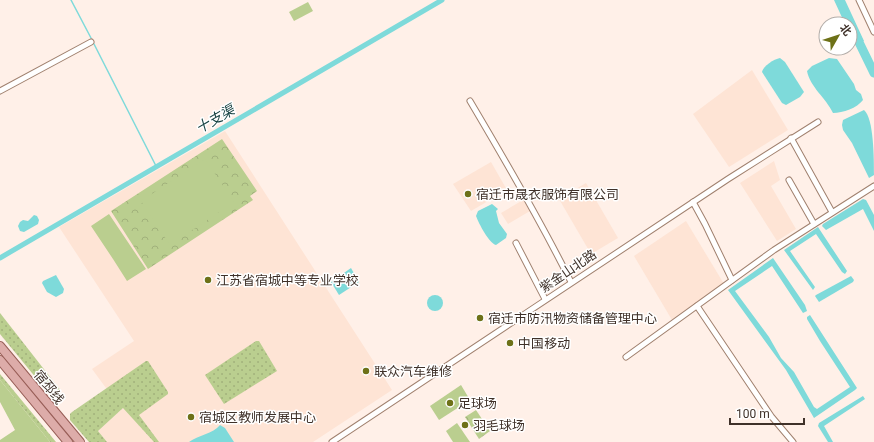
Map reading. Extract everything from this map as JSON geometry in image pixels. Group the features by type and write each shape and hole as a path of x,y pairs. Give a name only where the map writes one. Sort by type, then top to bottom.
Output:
{"main road":[{"name":"宿邳线","path":"0,346 80,442"},
{"name":"宿邳线","path":"0,360 68,442"}],"street":[{"path":"859,0 874,32"},
{"path":"0,91 91,42"},
{"path":"470,101 505,159 551,242 571,282"},
{"name":"紫金山北路","path":"332,442 545,299 791,138 818,122"},
{"path":"791,138 832,212"},
{"path":"789,180 814,224"},
{"path":"626,357 774,250 874,186"},
{"path":"693,202 706,224 732,280"},
{"path":"516,244 545,299"},
{"path":"697,306 771,416 793,442"}],"shaded area":[{"path":"752,70 788,130 729,167 693,114"},
{"name":"江苏省宿城中等专业学校","path":"225,131 392,390 313,442 107,442 98,431 123,408 92,369 134,341 59,227"},
{"path":"774,161 780,180 771,186 796,229 777,241 740,183"},
{"path":"491,162 507,190 471,211 453,184"},
{"path":"586,183 618,238 591,254 559,199"},
{"path":"523,200 530,211 508,224 501,213"},
{"path":"686,221 724,284 672,320 634,256"}],"green space":[{"path":"308,2 313,11 294,21 289,12"},
{"path":"222,139 257,191 250,196 253,200 148,269 111,211"},
{"path":"205,159 234,202 170,245 141,201"},
{"path":"109,214 146,269 127,281 91,226"},
{"path":"0,313 61,391 55,395 50,395 0,334"},
{"path":"256,341 259,341 277,371 224,404 205,375"},
{"path":"148,361 168,392 168,394 139,415 159,442 154,442 123,408 98,431 107,442 89,442 70,420 70,414"},
{"path":"0,374 56,442 50,442 0,380"},
{"path":"0,380 50,442 0,442 0,440 15,430 0,402"},
{"name":"足球场","path":"461,385 470,400 439,420 430,406"},
{"path":"476,410 490,431 479,439 465,417"},
{"path":"457,423 470,442 453,442 446,431"}],"water":[{"path":"834,0 845,0 852,16 841,16"},
{"path":"858,28 864,41 858,43"},
{"path":"780,58 785,62 804,92 800,97 786,105 782,103 762,72 764,67 769,63"},
{"path":"829,58 837,59 854,84 856,90 861,94 863,100 854,108 833,113 811,82 807,71 812,66"},
{"path":"864,110 870,121 873,140 874,175 869,178 852,143 843,130 842,125 843,120"},
{"path":"863,199 866,200 874,215 874,231 863,209 826,230 822,226 823,224"},
{"path":"492,204 498,209 496,211 499,223 507,234 506,238 496,245 493,244 487,237 476,216 478,211"},
{"path":"34,215 37,216 39,220 38,224 24,232 20,231 18,226 20,222 23,220 28,221"},
{"path":"818,227 847,271 845,274 842,272 816,234 790,251 815,287 813,290 784,250"},
{"path":"773,258 805,305 807,311 803,313 772,266 735,291 769,337 781,358 794,372 814,407 817,409 850,387 807,319 810,315 857,388 814,418 786,370 728,290"},
{"path":"351,268 359,282 339,295 331,282"},
{"path":"56,275 64,289 63,293 56,297 47,292 42,283 43,281"},
{"path":"851,276 854,280 853,282 819,302 815,296 816,295"},
{"path":"432,295 438,295 443,300 441,309 438,311 432,311 427,306 427,300"},
{"path":"863,396 865,399 824,426 833,442 828,442 818,426 819,423"},
{"path":"220,425 225,428 234,442 189,442 217,428"}],"waterway":[{"path":"71,0 91,38"},
{"name":"十支渠","path":"0,258 442,0"},
{"path":"858,40 874,73"},
{"path":"94,44 156,166"}],"place":[{"name":"宿迁市晟衣服饰有限公司","path":"468,194"},
{"name":"江苏省宿城中等专业学校","path":"208,280"},
{"name":"宿迁市防汛物资储备管理中心","path":"480,318"},
{"name":"中国移动","path":"510,343"},
{"name":"联众汽车维修","path":"366,371"},
{"name":"足球场","path":"450,403"},
{"name":"宿城区教师发展中心","path":"191,417"},
{"name":"羽毛球场","path":"465,425"}]}
